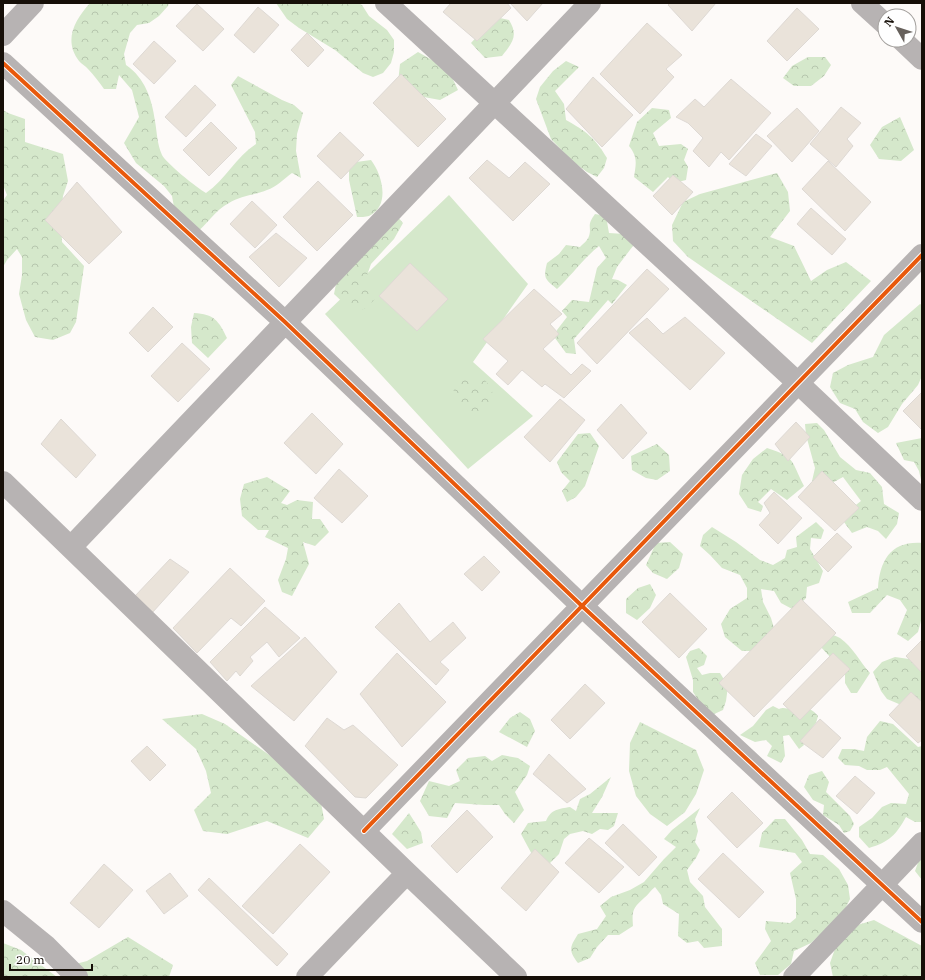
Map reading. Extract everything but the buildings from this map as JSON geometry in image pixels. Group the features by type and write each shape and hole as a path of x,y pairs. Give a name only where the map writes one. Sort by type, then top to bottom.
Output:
{"street":[{"path":"3,35 33,3"},
{"path":"386,3 798,383 922,500"},
{"path":"71,547 590,3"},
{"path":"862,3 877,17"},
{"path":"910,48 922,59"},
{"path":"3,63 285,322 582,606 922,922"},
{"path":"364,831 922,255"},
{"path":"3,482 406,873 516,977"},
{"path":"794,977 922,843"},
{"path":"307,977 406,873"},
{"path":"3,911 46,946 77,977"}],"green space":[{"path":"90,3 169,3 159,16 149,23 137,25 130,33 124,54 126,65 138,76 150,97 160,151 169,164 182,175 206,193 219,182 242,155 256,144 255,132 231,85 238,76 294,105 303,113 297,134 296,151 301,178 292,173 270,189 233,201 219,210 195,234 174,207 172,196 164,186 136,163 124,143 139,117 132,90 119,75 116,89 104,89 74,53 71,38 73,30 80,16"},
{"path":"276,3 358,3 362,5 369,16 387,30 394,40 394,52 391,63 383,73 373,77 363,73 335,50 287,19"},
{"path":"500,18 509,20 514,31 513,39 502,56 485,58 471,43 481,32"},
{"path":"418,52 448,69 458,90 440,100 397,92 400,64"},
{"path":"808,57 825,57 831,65 824,76 811,86 794,86 783,78 792,66"},
{"path":"566,61 579,67 555,91 564,104 566,120 590,136 607,158 604,168 597,177 572,161 551,139 536,99 540,87 553,71"},
{"path":"652,108 669,110 671,118 653,133 659,146 681,144 688,149 684,160 688,167 686,180 674,183 668,177 653,192 634,177 636,164 635,157 629,146 637,122"},
{"path":"3,110 25,119 25,142 63,154 68,181 63,196 61,217 62,242 84,266 76,322 70,333 53,340 35,337 26,320 19,294 22,275 22,257 17,249 3,267 3,201 7,195 3,185"},
{"path":"900,117 914,150 901,161 879,159 870,145 882,127"},
{"path":"371,160 381,181 382,198 376,211 369,216 357,217 349,180 349,163"},
{"path":"777,173 788,192 790,211 770,237 794,246 811,281 827,270 846,262 871,281 812,343 688,257 673,241 672,225 683,202 700,194"},
{"path":"449,195 528,284 473,362 533,416 468,469 325,314"},
{"path":"595,214 606,216 609,233 624,234 636,242 617,267 612,279 618,280 627,285 612,304 608,300 574,339 576,354 566,353 555,338 557,330 567,317 562,311 572,300 589,302 597,268 606,258 599,246 557,289 545,276 547,263 559,254 566,245 580,247 588,239 590,224"},
{"path":"397,216 403,223 394,239 371,264 365,281 378,295 368,307 354,313 334,294 337,279"},
{"path":"920,304 922,305 922,376 918,385 902,404 888,427 878,433 863,422 855,409 840,403 830,387 833,373 848,365 873,357 884,335"},
{"path":"194,313 206,315 215,320 227,338 208,358 192,343 191,327"},
{"path":"480,375 488,384 492,392 493,400 490,412 462,413 453,401 454,386 465,376"},
{"path":"817,423 824,430 840,457 856,470 870,473 882,487 884,504 899,513 897,524 886,539 878,531 867,527 852,533 844,522 848,511 861,501 843,477 823,488 812,481 815,468 806,435 805,424"},
{"path":"590,433 599,446 585,486 576,497 567,502 562,491 570,481 561,472 557,462 578,434"},
{"path":"922,438 922,484 919,471 914,462 904,460 896,443"},
{"path":"657,444 669,455 670,471 657,480 646,478 632,470 631,456"},
{"path":"767,448 783,454 792,461 804,486 787,500 771,489 758,502 763,506 761,512 748,508 739,494 742,475 753,459"},
{"path":"267,477 290,491 281,503 287,505 297,500 313,502 312,519 320,519 329,532 315,546 303,542 309,564 292,596 282,592 278,580 286,559 288,548 265,537 269,530 258,530 242,516 240,499 244,484"},
{"path":"816,522 824,530 821,539 811,538 810,549 823,571 819,583 807,587 806,598 794,610 781,603 774,591 761,589 763,602 771,618 776,635 760,651 742,651 725,637 721,624 730,609 747,598 747,588 740,575 722,568 700,546 703,535 712,527 736,542 760,560 773,565 785,558 787,550 797,547 796,537"},
{"path":"670,542 683,554 679,568 667,579 653,573 646,565 656,543"},
{"path":"922,543 922,617 918,632 908,641 897,634 907,610 900,600 887,595 870,613 852,613 848,602 878,588 881,569 889,554 902,545"},
{"path":"650,584 656,595 650,608 637,620 626,613 626,599 638,588"},
{"path":"829,633 839,637 845,642 853,650 870,673 857,693 851,693 845,683 845,669 832,659 819,645"},
{"path":"699,648 707,656 704,665 697,668 702,675 720,673 728,686 723,710 712,715 693,692 693,680 686,657 690,651"},
{"path":"895,657 922,662 922,717 906,707 887,699 881,691 873,672 882,662"},
{"path":"773,706 779,709 809,709 818,716 816,723 802,740 804,745 799,749 789,735 783,736 785,756 781,763 767,756 772,746 766,740 755,742 740,735 753,726 766,710"},
{"path":"520,712 530,719 535,731 527,747 499,732 510,718"},
{"path":"202,714 225,724 305,780 320,797 324,819 308,838 267,821 227,834 203,831 194,810 211,793 206,771 196,749 162,719"},
{"path":"880,721 893,724 918,747 922,746 922,822 915,822 906,817 899,829 891,837 882,843 869,848 859,837 859,827 872,818 882,807 891,803 906,804 909,794 887,767 880,770 867,770 859,766 845,765 838,758 842,749 864,751 867,737"},
{"path":"640,722 696,750 704,770 696,794 685,812 667,826 650,814 636,796 629,771 630,743"},
{"path":"502,755 518,758 530,766 527,775 515,792 524,810 514,823 499,805 455,803 447,818 429,816 420,801 429,781 449,786 460,781 456,770 468,758 485,756 492,761"},
{"path":"822,771 829,782 826,792 850,816 854,824 850,831 844,833 839,825 823,815 824,805 813,800 804,787 809,775"},
{"path":"611,777 602,797 592,813 618,813 614,826 608,830 600,829 592,834 583,831 570,834 564,839 559,854 549,864 535,860 521,834 528,823 546,821 550,814 559,809 570,807 576,811 580,799 590,794"},
{"path":"700,808 695,819 698,831 695,842 700,850 687,870 690,882 703,896 705,907 722,929 722,946 704,948 698,941 687,943 678,936 679,914 663,904 661,895 655,887 635,908 633,913 633,926 619,935 608,935 597,947 590,958 578,963 571,952 573,942 578,934 597,929 606,916 600,906 611,897 630,890 644,882 676,847 664,839 672,830"},
{"path":"409,813 421,832 423,843 407,849 392,834"},
{"path":"775,819 785,819 802,840 810,854 823,855 839,869 848,885 850,899 843,913 811,943 794,951 791,964 778,975 760,975 755,963 771,941 765,929 766,921 790,923 796,918 796,899 790,873 802,862 795,853 759,847 762,833"},
{"path":"922,855 922,880 915,871"},
{"path":"874,920 922,946 922,977 833,977 830,963 836,946 851,927"},
{"path":"128,937 173,965 169,977 60,977 64,967 87,961"},
{"path":"3,943 21,950 57,977 3,977"}],"cycle path":[{"path":"3,63 285,322 582,606 922,922"},
{"path":"364,831 922,255"}]}
